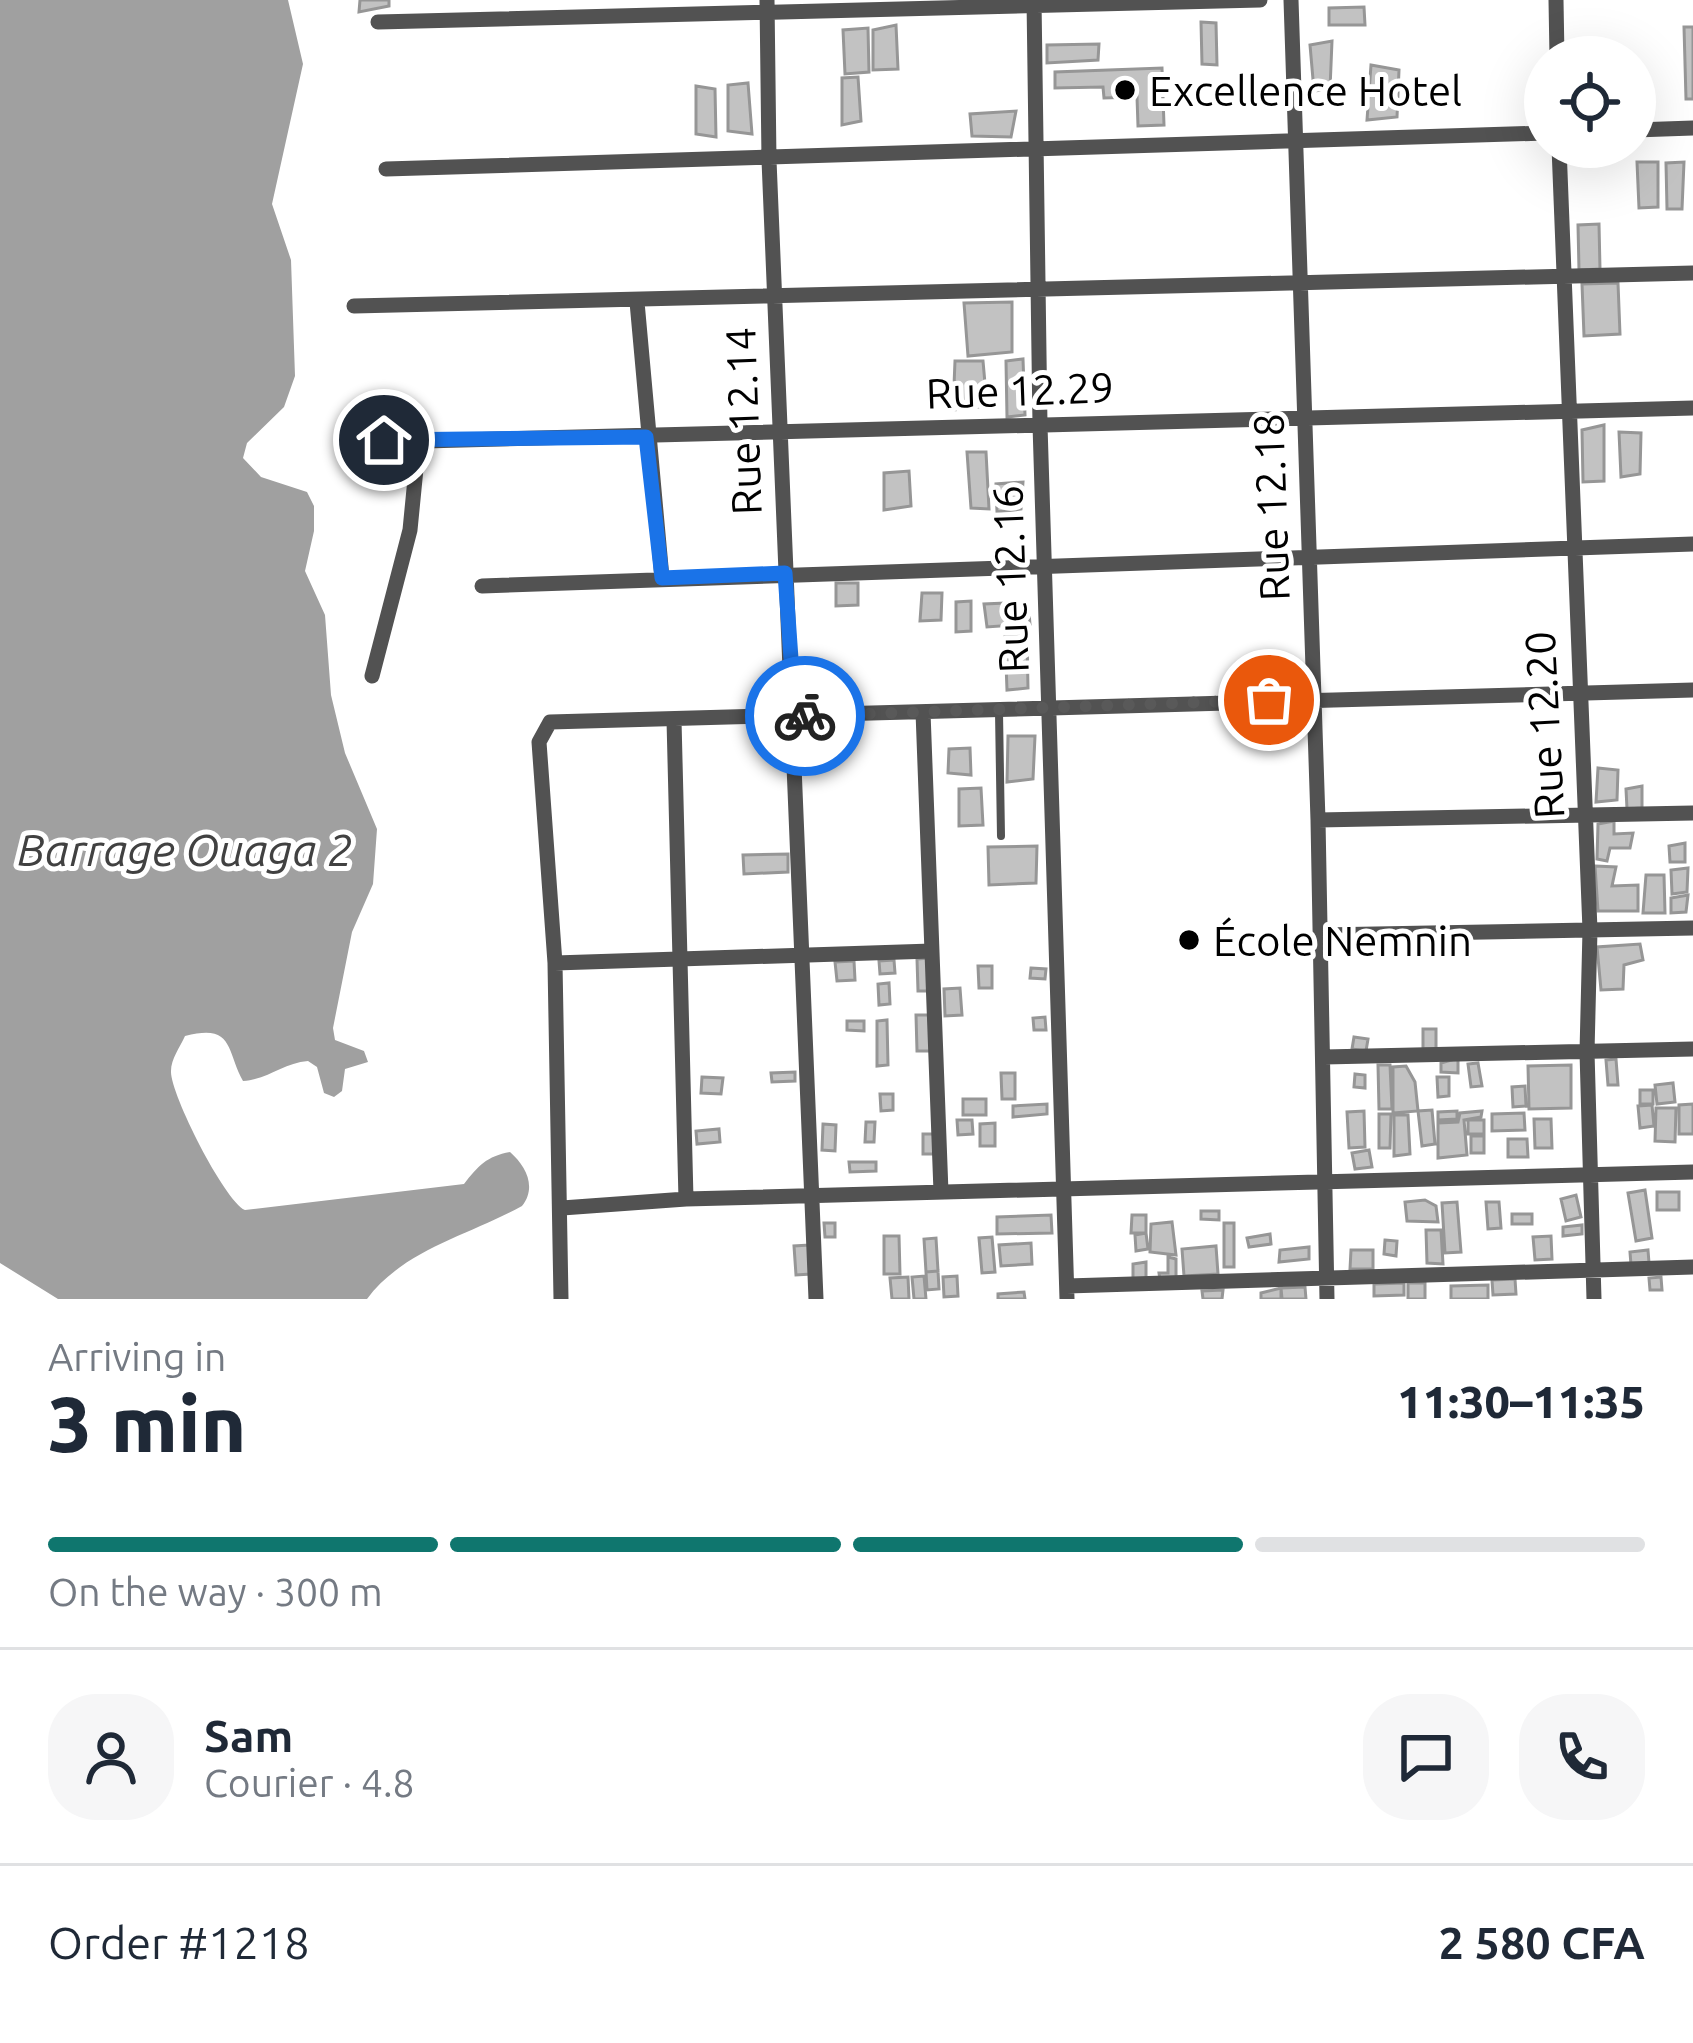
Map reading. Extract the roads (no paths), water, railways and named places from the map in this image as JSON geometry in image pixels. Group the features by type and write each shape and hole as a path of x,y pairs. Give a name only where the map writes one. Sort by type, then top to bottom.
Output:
{"street":[{"path":"378,22 768,6 1260,0"},
{"name":"Rue 12.18","path":"1291,0 1318,820 1327,1299"},
{"path":"1556,0 1557,36"},
{"name":"Rue 12.16","path":"1034,2 1040,425 1067,1293"},
{"name":"Rue 12.14","path":"768,6 774,300 805,956 815,1299"},
{"path":"1656,129 1693,128"},
{"path":"386,169 1524,134"},
{"name":"Rue 12.20","path":"1560,168 1577,693 1590,930 1587,1052 1594,1299"},
{"path":"354,306 774,300 1303,281 1693,274"},
{"path":"638,302 646,437 662,578"},
{"name":"Rue 12.29","path":"349,443 1693,408"},
{"path":"372,676 410,530 419,438"},
{"path":"482,586 1693,544"},
{"path":"561,1299 555,963 539,742 543,730 561,719 674,720 1693,690"},
{"path":"923,712 941,1192"},
{"path":"674,720 686,1198"},
{"path":"1318,820 1693,813"},
{"path":"1321,935 1693,928"},
{"path":"555,963 932,951"},
{"path":"1324,1058 1693,1049"},
{"path":"562,1208 686,1198 1693,1172"},
{"path":"1067,1293 1326,1276 1693,1268"}],"lane":[{"path":"999,710 1001,836"}],"water":[{"name":"Barrage Ouaga 2","path":"0,0 288,0 303,64 272,204 291,260 295,376 284,407 247,443 243,458 261,477 307,492 314,506 305,571 325,615 331,695 345,753 377,829 373,884 352,932 333,1028 335,1040 364,1051 368,1062 345,1069 342,1091 334,1097 324,1093 317,1067 308,1061 243,1081 226,1042 212,1033 201,1033 185,1036 171,1071 200,1145 224,1187 245,1210 464,1184 489,1159 510,1152 516,1158 529,1184 522,1206 418,1256 367,1299 58,1299 0,1263"}],"place":[{"name":"Excellence Hotel","path":"1125,90"},
{"name":"École Nemnin","path":"1189,940"}]}
